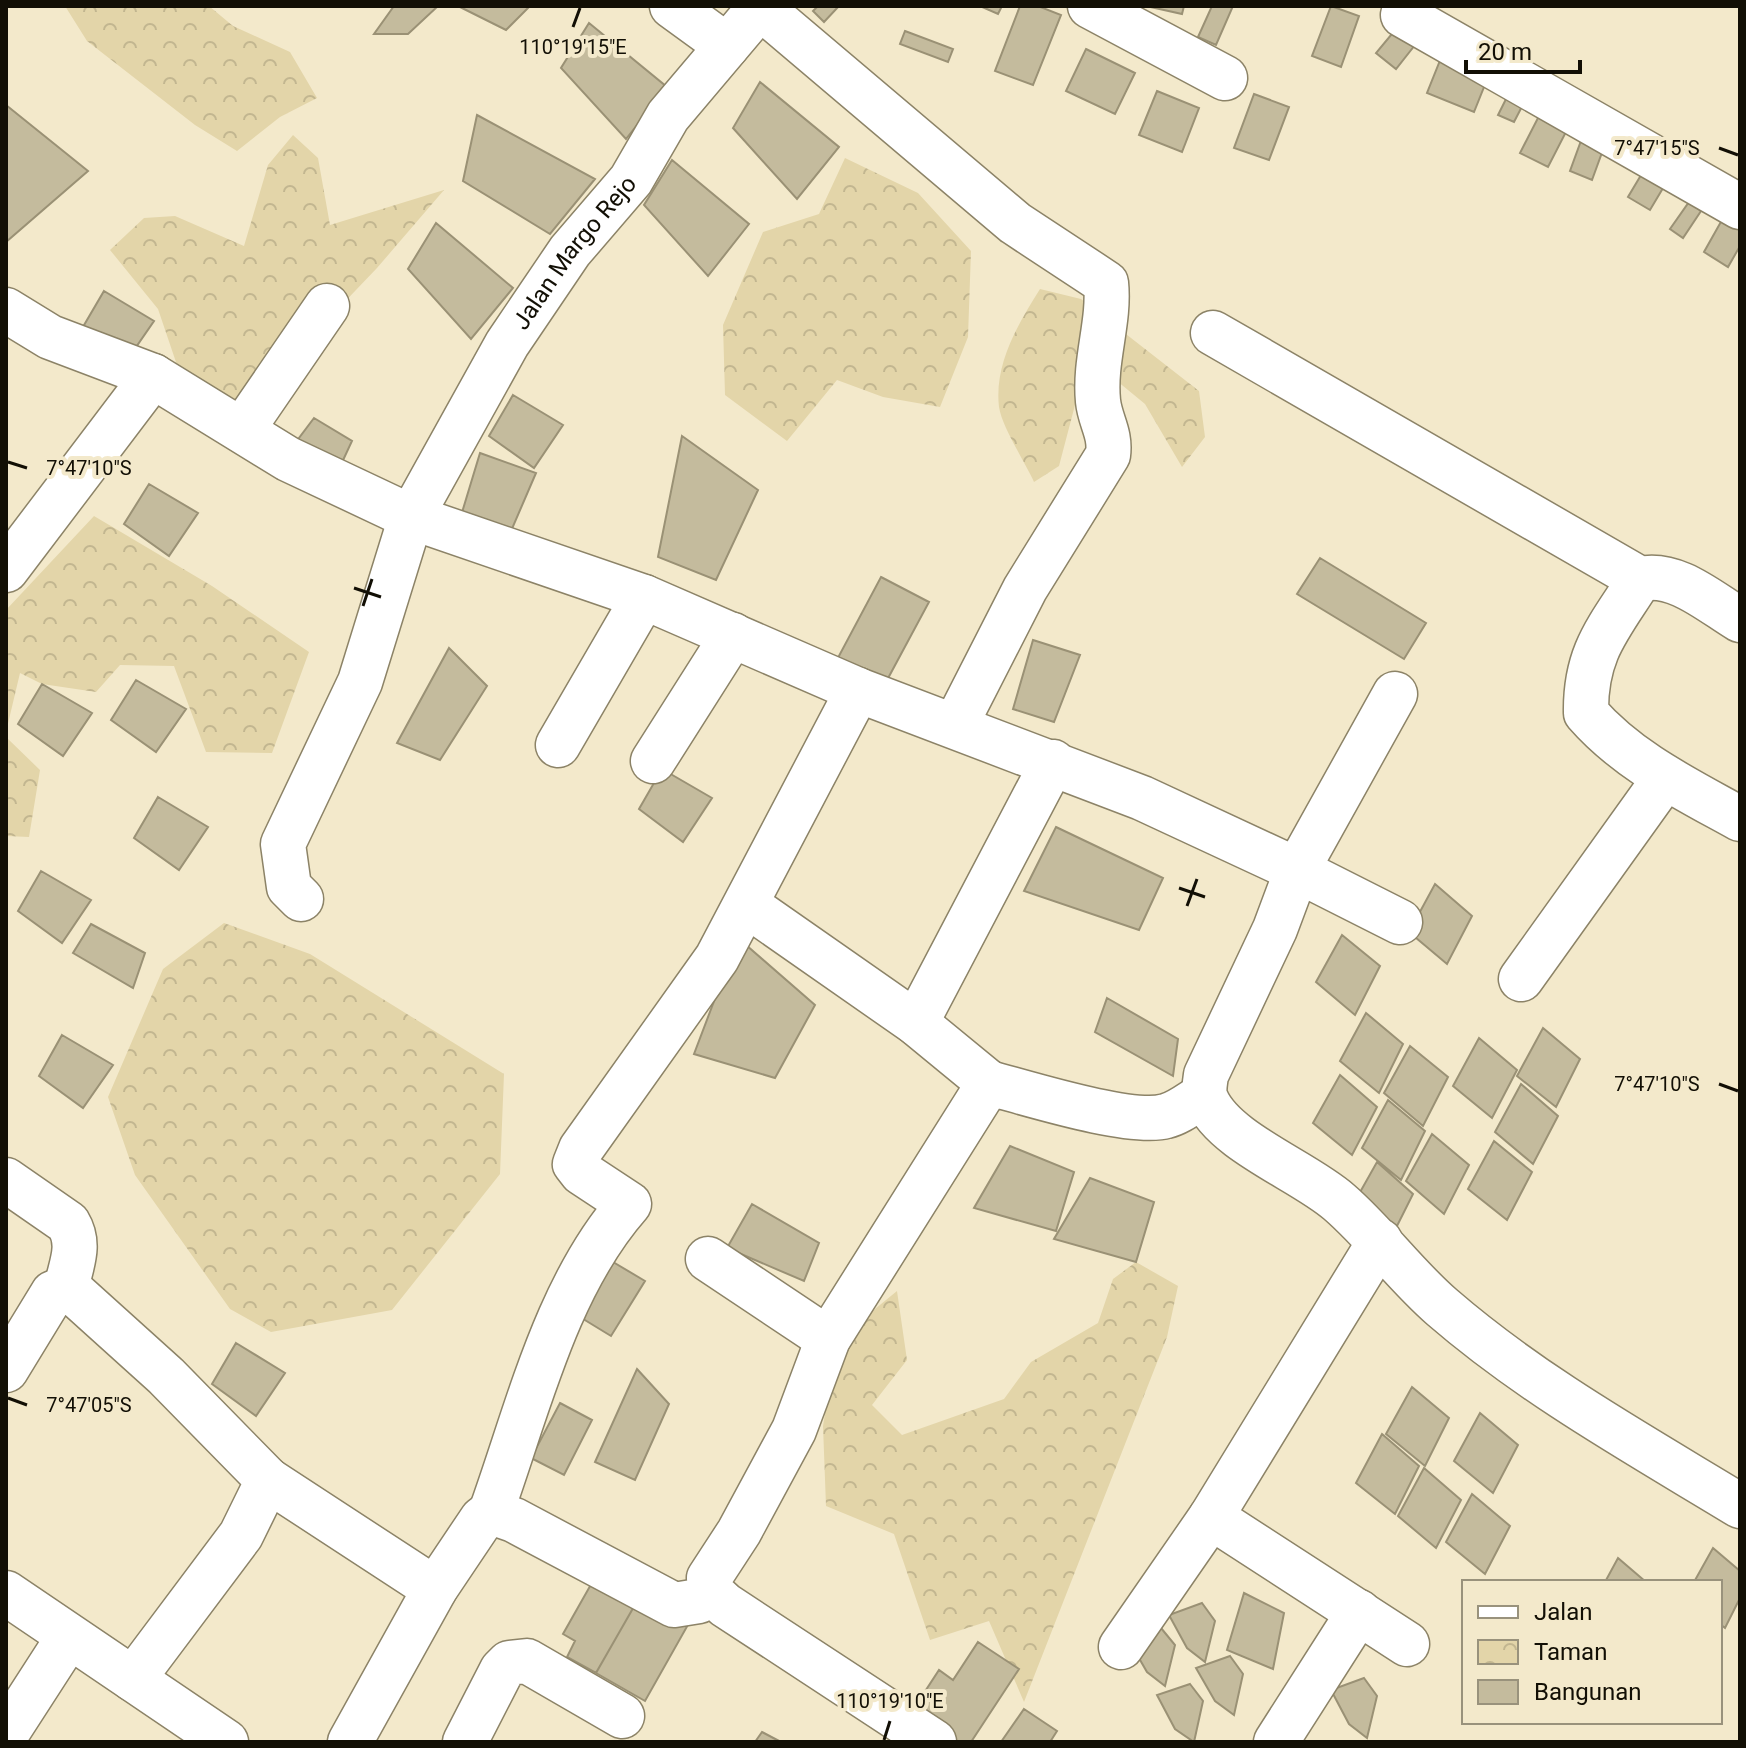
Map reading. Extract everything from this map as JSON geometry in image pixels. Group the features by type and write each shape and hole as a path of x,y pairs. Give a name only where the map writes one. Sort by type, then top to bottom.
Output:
{"street":[{"path":"672,6 727,46"},
{"path":"761,6 1015,223 1106,283 1109,307 1100,341 1098,403 1110,438 1108,455 1025,589 955,726"},
{"name":"Jalan Margo Rejo","path":"301,899 289,887 283,844 360,682 411,517 507,344 570,251 631,180 668,116 761,6"},
{"path":"1090,6 1225,78"},
{"path":"1403,15 1740,207"},
{"path":"242,430 327,306"},
{"path":"6,310 50,337 153,376 288,459 411,517 644,597 858,690 1142,798 1400,922"},
{"path":"1213,333 1640,579"},
{"path":"6,570 153,376"},
{"path":"1740,620 1675,581 1655,575 1640,579 1597,646 1585,679 1586,713 1612,743 1665,778 1740,819"},
{"path":"558,745 644,597"},
{"path":"653,761 733,635"},
{"path":"350,1742 435,1589 482,1519 491,1512 567,1302 605,1231 629,1204 582,1173 575,1164 581,1149 717,958 858,690"},
{"path":"1395,694 1297,870 1279,920 1206,1075 1204,1095 1213,1113 1236,1132 1306,1176 1380,1241 1439,1305 1498,1351 1592,1416 1740,1506"},
{"path":"916,1023 1053,762"},
{"path":"1521,979 1665,778"},
{"path":"747,905 916,1023 989,1083 1099,1111 1139,1116 1165,1117 1204,1095"},
{"path":"909,1735 725,1605 711,1592 709,1578 739,1532 794,1430 828,1339 989,1083"},
{"path":"6,1180 68,1223 73,1231 75,1252 66,1290"},
{"path":"1121,1647 1211,1517 1380,1241"},
{"path":"708,1259 828,1339"},
{"path":"6,1370 53,1293 66,1290 82,1298 166,1376 268,1480 435,1589"},
{"path":"133,1679 241,1535 268,1480"},
{"path":"491,1512 514,1520 674,1605 699,1601 711,1592"},
{"path":"1211,1517 1407,1644"},
{"path":"6,1593 68,1638 226,1742"},
{"path":"1276,1742 1359,1612"},
{"path":"6,1734 68,1638"},
{"path":"465,1742 502,1670 517,1661 527,1661 622,1716"}],"green space":[{"path":"65,6 209,6 233,26 290,52 317,98 280,117 237,151 195,125 87,41"},
{"path":"293,135 318,158 330,225 444,190 377,268 270,380 249,407 179,371 158,309 110,250 144,218 175,216 244,246 268,165"},
{"path":"845,158 918,193 971,251 968,337 940,407 883,397 837,380 787,441 725,395 723,325 763,232 819,214"},
{"path":"1040,289 1081,299 1199,391 1205,437 1182,467 1145,404 1111,376 1080,386 1059,466 1034,482 1004,424 998,391 1009,345"},
{"path":"94,516 212,586 309,652 272,753 206,752 174,666 120,665 96,692 42,684 20,673 6,732 6,610"},
{"path":"6,737 40,770 29,837 6,836"},
{"path":"224,923 310,954 504,1074 500,1174 392,1310 271,1332 230,1309 135,1175 108,1097 163,969"},
{"path":"1136,1262 1178,1286 1167,1337 1024,1702 989,1621 930,1640 894,1534 826,1506 823,1426 837,1340 897,1291 907,1360 872,1405 902,1435 1004,1399 1031,1362 1098,1323 1113,1279"}],"building":[{"path":"394,6 438,6 408,34 374,34"},
{"path":"458,6 530,6 506,30"},
{"path":"818,6 839,6 824,22 813,11"},
{"path":"980,6 1002,6 998,14"},
{"path":"1020,6 1038,6 1061,15 1033,85 995,71"},
{"path":"1146,6 1184,6 1182,14"},
{"path":"1212,6 1233,6 1216,45 1198,37"},
{"path":"1331,6 1359,16 1341,67 1312,56"},
{"path":"589,23 667,87 626,139 561,68"},
{"path":"1396,29 1415,45 1396,69 1376,53"},
{"path":"905,31 953,49 948,62 900,44"},
{"path":"1086,49 1135,73 1115,114 1066,91"},
{"path":"1441,58 1488,77 1474,112 1427,93"},
{"path":"760,82 839,147 797,199 733,128"},
{"path":"1514,83 1530,91 1514,122 1498,115"},
{"path":"1157,91 1199,108 1182,152 1139,135"},
{"path":"1254,94 1289,107 1269,160 1234,148"},
{"path":"6,105 88,171 6,242"},
{"path":"1540,114 1568,128 1548,167 1520,153"},
{"path":"477,115 595,179 550,234 463,181"},
{"path":"1586,127 1608,136 1592,180 1570,171"},
{"path":"672,160 749,224 708,276 644,205"},
{"path":"1644,170 1666,183 1650,210 1628,197"},
{"path":"1689,202 1701,211 1683,238 1670,229"},
{"path":"1727,211 1740,218 1740,246 1728,267 1704,252"},
{"path":"436,223 513,288 471,339 408,269"},
{"path":"104,291 154,321 125,363 80,332"},
{"path":"513,395 563,425 534,468 489,436"},
{"path":"314,418 352,441 338,471 293,446"},
{"path":"682,436 758,490 716,580 658,557"},
{"path":"480,453 536,473 505,545 457,529"},
{"path":"149,484 198,513 169,556 124,524"},
{"path":"1320,558 1426,623 1404,659 1297,594"},
{"path":"881,577 929,602 886,682 832,669"},
{"path":"1033,640 1080,655 1054,722 1013,709"},
{"path":"449,648 487,686 440,760 397,743"},
{"path":"136,680 186,709 156,752 111,720"},
{"path":"42,684 92,713 63,756 18,724"},
{"path":"662,769 712,798 683,842 639,809"},
{"path":"158,797 208,827 179,870 134,838"},
{"path":"1056,827 1163,878 1139,930 1024,891"},
{"path":"41,871 91,900 62,943 18,911"},
{"path":"1435,884 1472,916 1447,964 1409,932"},
{"path":"91,924 145,953 133,988 73,953"},
{"path":"1342,935 1380,966 1355,1015 1316,982"},
{"path":"738,938 815,1005 775,1078 694,1054"},
{"path":"1107,998 1178,1039 1173,1076 1095,1032"},
{"path":"1366,1013 1403,1044 1379,1093 1340,1061"},
{"path":"1543,1028 1580,1059 1556,1107 1517,1076"},
{"path":"62,1035 113,1065 83,1108 39,1076"},
{"path":"1479,1038 1517,1070 1492,1118 1453,1086"},
{"path":"1410,1046 1448,1077 1423,1126 1384,1093"},
{"path":"1340,1075 1377,1107 1352,1155 1313,1123"},
{"path":"1521,1084 1558,1116 1533,1164 1495,1132"},
{"path":"1388,1100 1425,1131 1401,1180 1362,1148"},
{"path":"1432,1134 1469,1165 1444,1214 1406,1181"},
{"path":"1494,1141 1532,1172 1507,1220 1468,1189"},
{"path":"1010,1146 1074,1172 1056,1231 974,1208"},
{"path":"1377,1162 1413,1194 1389,1242 1350,1210"},
{"path":"1090,1178 1154,1202 1136,1262 1054,1239"},
{"path":"752,1204 819,1243 804,1281 727,1248"},
{"path":"608,1259 645,1281 611,1336 575,1314"},
{"path":"236,1343 285,1373 256,1416 212,1384"},
{"path":"637,1369 669,1404 635,1480 595,1462"},
{"path":"1412,1387 1449,1418 1425,1466 1386,1434"},
{"path":"560,1403 592,1420 564,1475 531,1458"},
{"path":"1480,1413 1518,1445 1493,1493 1454,1461"},
{"path":"1382,1434 1419,1466 1395,1514 1356,1483"},
{"path":"1424,1468 1461,1500 1436,1548 1398,1516"},
{"path":"1472,1494 1510,1526 1485,1574 1446,1542"},
{"path":"1713,1548 1740,1571 1740,1598 1725,1628 1722,1626 1722,1580 1695,1580"},
{"path":"1618,1558 1644,1580 1606,1580"},
{"path":"598,1572 640,1596 596,1673 567,1657 575,1641 563,1634"},
{"path":"1244,1593 1284,1613 1273,1669 1227,1650"},
{"path":"640,1596 689,1623 645,1701 596,1673"},
{"path":"1202,1603 1215,1621 1205,1662 1187,1648 1169,1615"},
{"path":"1161,1628 1175,1645 1165,1686 1147,1672 1128,1639"},
{"path":"978,1642 1019,1669 971,1742 950,1742 909,1716 939,1670 953,1680"},
{"path":"1230,1656 1243,1674 1234,1715 1215,1701 1196,1668"},
{"path":"1364,1678 1377,1696 1367,1738 1349,1724 1331,1690"},
{"path":"1190,1684 1203,1701 1194,1742 1175,1729 1157,1695"},
{"path":"1024,1709 1057,1731 1050,1742 1001,1742"},
{"path":"762,1732 781,1742 755,1742"}]}
